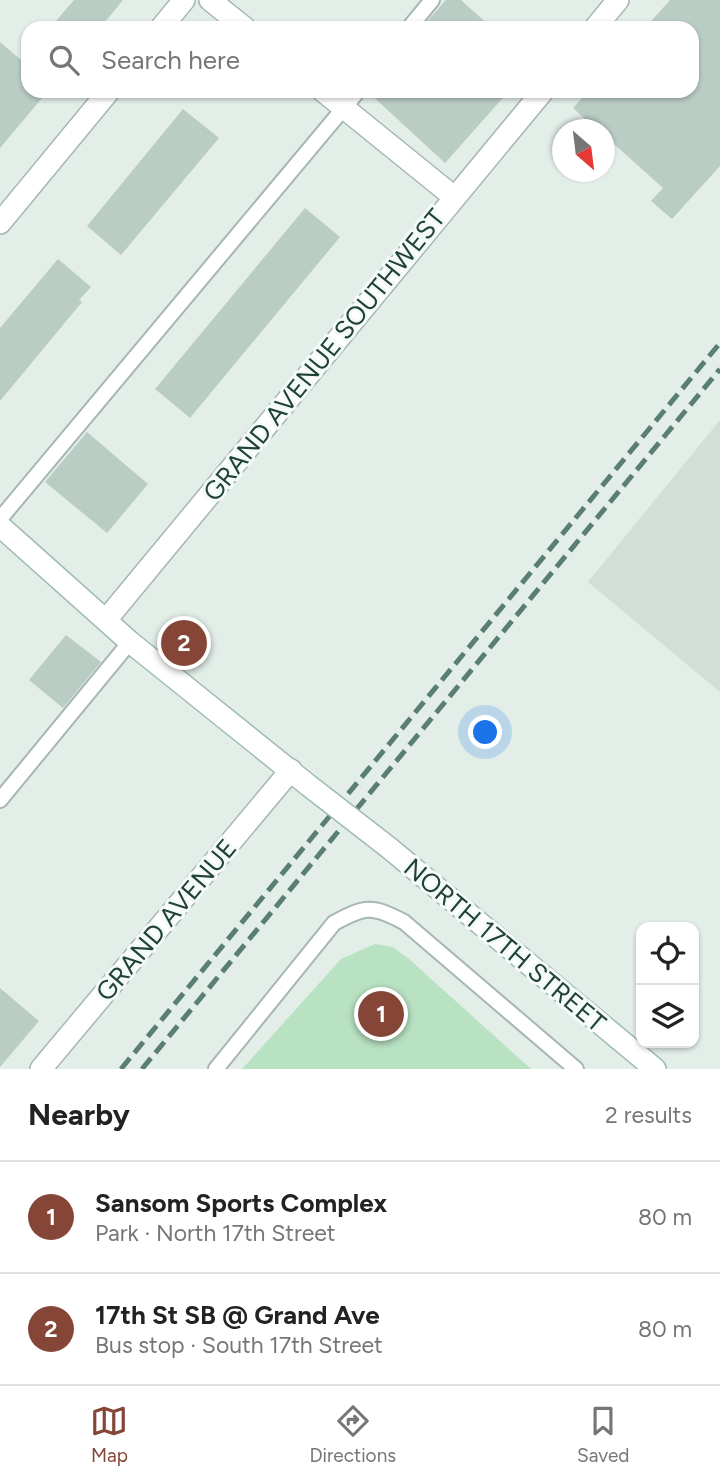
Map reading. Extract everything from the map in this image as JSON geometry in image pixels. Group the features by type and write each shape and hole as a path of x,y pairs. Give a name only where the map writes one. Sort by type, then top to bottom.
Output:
{"street":[{"path":"167,21 184,0"},
{"path":"210,0 236,21"},
{"path":"601,21 618,0"},
{"path":"0,223 103,98"},
{"path":"332,98 454,197"},
{"name":"GRAND AVENUE SOUTHWEST","path":"106,620 536,98"},
{"name":"NORTH 17TH STREET","path":"0,526 130,642 388,847 655,1069"},
{"name":"GRAND AVENUE","path":"41,1069 291,770"}],"lane":[{"path":"415,21 432,0"},
{"path":"0,519 352,98"},
{"path":"0,800 130,642"},
{"path":"216,1069 334,923 359,909 379,909 404,922 576,1069"}],"shaded area":[{"path":"720,420 720,692 588,582"}],"green space":[{"path":"375,944 393,947 409,959 531,1069 242,1069 341,959"}],"building":[{"path":"74,0 123,0 106,21 56,21"},
{"path":"446,0 461,0 484,21 427,21"},
{"path":"670,0 720,0 720,166 672,219 651,201 663,188 615,145 615,119 585,119 573,108 582,98 699,98 699,21 651,21"},
{"path":"0,42 21,60 21,98 42,98 0,148"},
{"path":"375,98 503,98 445,163"},
{"path":"183,109 219,138 121,255 87,226"},
{"path":"305,208 340,237 190,418 155,389"},
{"path":"58,259 91,287 79,300 82,302 0,401 0,328"},
{"path":"87,432 148,484 107,533 45,482"},
{"path":"66,635 101,662 63,708 29,680"},
{"path":"0,988 39,1021 0,1067"}],"railway":[{"path":"121,1069 720,343"},
{"path":"142,1069 720,369"}],"place":[{"name":"17th St SB @ Grand Ave","path":"184,643"},
{"name":"Sansom Sports Complex","path":"381,1014"}]}
